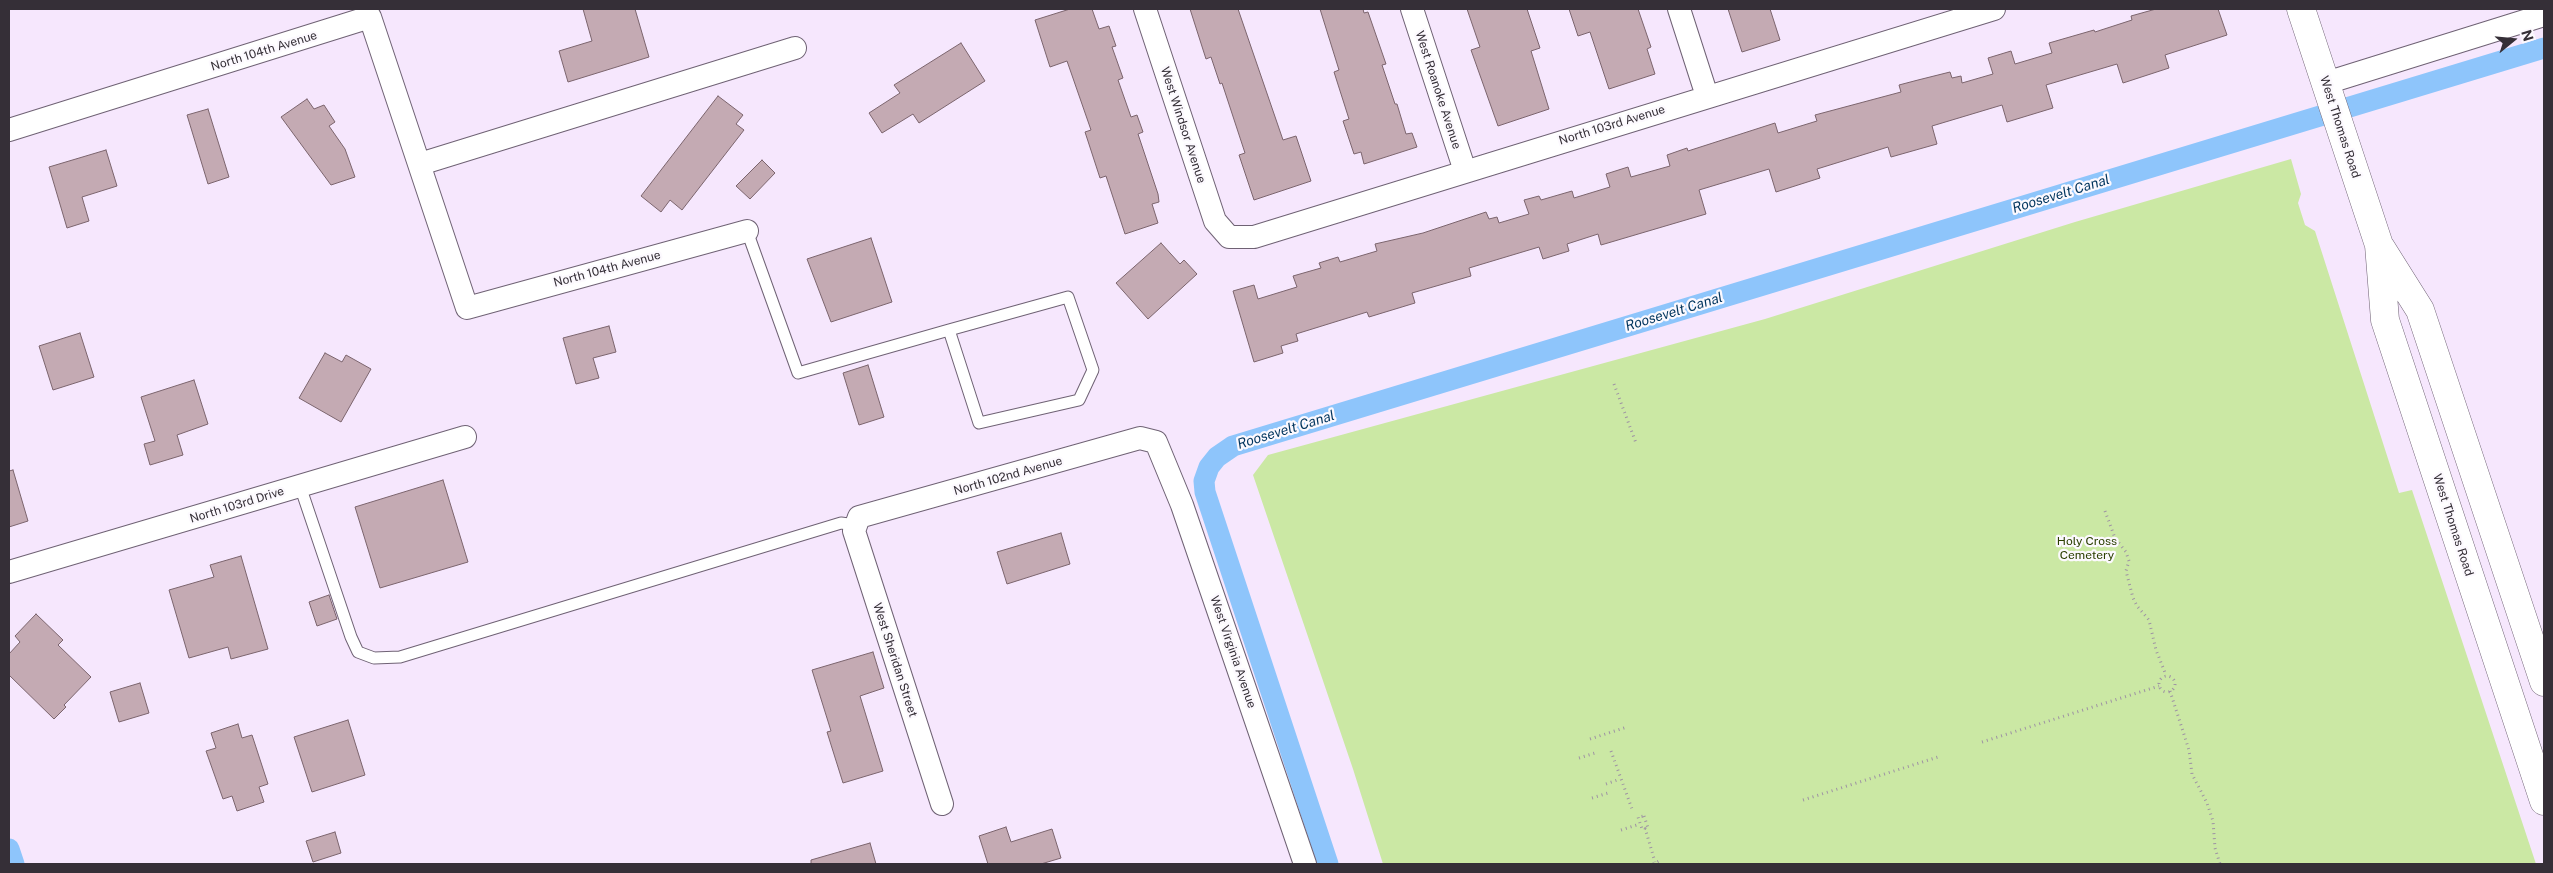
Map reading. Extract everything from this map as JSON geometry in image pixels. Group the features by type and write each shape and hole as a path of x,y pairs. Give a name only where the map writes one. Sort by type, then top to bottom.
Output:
{"main road":[{"name":"West Thomas Road","path":"2301,9 2379,245 2385,320 2544,801"},
{"name":"West Thomas Road","path":"2379,245 2420,310 2544,682"}],"street":[{"name":"West Windsor Avenue","path":"1145,9 1215,221 1230,236"},
{"name":"West Roanoke Avenue","path":"1412,9 1465,171"},
{"path":"1679,9 1707,96"},
{"name":"North 103rd Avenue","path":"1230,236 1254,237 1707,96 1951,15 1994,9"},
{"path":"2326,83 2544,15"},
{"name":"North 104th Avenue","path":"9,130 370,17 467,308 747,230"},
{"path":"420,164 795,48"},
{"name":"North 103rd Drive","path":"9,572 465,437"},
{"name":"North 102nd Avenue","path":"857,521 1140,438 1156,442"},
{"name":"West Virginia Avenue","path":"1156,442 1182,505 1306,864"},
{"name":"West Sheridan Street","path":"857,521 854,531 942,804"}],"lane":[{"path":"747,230 798,373 949,330 1068,297 1092,370 1079,400 979,423 949,330"},
{"path":"300,486 351,637 358,652 374,658 400,657 841,523 857,521"}],"path":[{"path":"1614,384 1636,443"},
{"path":"2105,511 2115,538 2126,552 2128,561 2126,571 2133,598 2149,620 2156,650 2166,675"},
{"path":"2159,686 2160,680 2166,675"},
{"path":"2166,675 2171,676 2175,683 2170,691"},
{"path":"2159,686 2164,691 2170,691"},
{"path":"1982,742 2159,686"},
{"path":"2170,691 2190,750 2192,774 2207,803 2213,822 2215,848 2220,864"},
{"path":"1590,739 1627,727"},
{"path":"1611,751 1632,809"},
{"path":"1579,758 1595,753"},
{"path":"1803,800 1938,757"},
{"path":"1606,784 1620,779"},
{"path":"1592,798 1608,793"},
{"path":"1644,816 1648,828 1645,828 1642,829 1638,818 1644,816"},
{"path":"1621,830 1640,824"},
{"path":"1645,828 1656,864"}],"green space":[{"name":"Holy Cross Cemetery","path":"2291,159 2301,194 2298,203 2305,225 2315,231 2399,493 2412,490 2536,864 1383,864 1353,769 1253,475 1268,455 1765,319 2075,222"}],"building":[{"path":"583,9 635,9 649,57 568,82 559,51 592,41"},
{"path":"1070,9 1092,9 1099,29 1109,26 1116,46 1112,47 1123,78 1118,80 1131,117 1137,115 1143,132 1138,134 1158,194 1159,202 1152,204 1158,223 1125,234 1106,176 1100,178 1085,132 1091,130 1067,61 1050,67 1035,20"},
{"path":"1190,9 1238,9 1283,140 1296,136 1311,181 1254,200 1239,155 1245,153 1222,83 1220,84 1211,57 1206,59"},
{"path":"1320,9 1363,9 1364,13 1368,12 1386,64 1382,65 1395,104 1397,104 1406,134 1412,133 1417,147 1364,164 1361,152 1354,154 1343,121 1349,119 1334,72 1339,70"},
{"path":"1467,9 1527,9 1540,48 1531,51 1549,109 1498,126 1471,50 1480,47"},
{"path":"1569,9 1638,9 1651,47 1647,49 1655,74 1609,89 1590,32 1578,36"},
{"path":"1728,9 1770,9 1780,40 1742,52"},
{"path":"2156,9 2218,9 2227,35 2165,55 2169,68 2123,83 2117,64 2046,85 2053,108 2007,122 2002,105 1932,126 1937,144 1891,157 1888,147 1817,169 1820,178 1776,192 1769,169 1699,190 1706,214 1601,245 1598,234 1567,244 1569,251 1543,259 1539,247 1469,268 1471,276 1412,293 1415,303 1369,317 1367,312 1296,334 1298,341 1281,346 1283,353 1254,362 1233,291 1254,285 1258,299 1297,287 1293,276 1321,268 1319,263 1338,257 1340,262 1377,251 1375,244 1423,233 1486,212 1489,219 1497,217 1499,223 1529,214 1524,200 1539,196 1541,200 1572,191 1574,198 1610,187 1606,174 1628,167 1631,177 1670,166 1667,155 1687,148 1688,151 1775,123 1778,133 1817,121 1815,115 1901,92 1899,85 1950,72 1952,78 1961,76 1962,83 1993,74 1988,58 2011,51 2015,64 2052,53 2049,43 2094,30 2095,32 2132,20 2131,16"},
{"path":"961,43 985,81 919,123 913,114 882,133 869,113 900,93 894,85"},
{"path":"718,96 743,115 736,124 744,130 682,210 670,200 661,212 641,196"},
{"path":"307,99 314,109 324,105 335,122 329,126 345,149 355,177 331,185 281,117"},
{"path":"208,109 229,177 208,184 187,115"},
{"path":"106,150 117,186 82,197 89,221 67,228 49,167"},
{"path":"762,160 775,173 750,199 736,186"},
{"path":"871,238 892,302 831,322 807,259"},
{"path":"1161,243 1180,264 1184,260 1197,274 1148,319 1116,283"},
{"path":"609,326 616,352 593,358 599,378 576,384 563,338"},
{"path":"80,333 94,377 53,390 39,346"},
{"path":"325,353 342,362 346,355 371,369 341,422 299,398"},
{"path":"868,365 884,417 859,425 843,373"},
{"path":"194,380 208,424 177,435 183,455 150,465 144,444 155,441 141,397"},
{"path":"13,470 28,521 9,527 9,471"},
{"path":"443,480 468,562 380,588 355,507"},
{"path":"1061,533 1070,564 1007,584 997,552"},
{"path":"241,556 268,649 231,659 228,647 189,658 169,590 214,577 210,565"},
{"path":"329,595 337,619 317,626 309,602"},
{"path":"36,614 63,640 58,645 91,677 64,705 66,707 54,719 9,675 9,654 20,642 15,636"},
{"path":"873,652 884,688 860,696 883,771 843,783 827,732 831,731 812,670"},
{"path":"140,683 149,713 119,722 110,692"},
{"path":"348,720 365,775 312,792 294,737"},
{"path":"238,724 242,738 252,735 268,784 259,787 264,802 237,811 232,796 223,799 206,751 216,748 211,733"},
{"path":"1006,827 1011,842 1052,829 1061,858 1041,864 988,864 979,836"},
{"path":"335,832 341,853 313,862 306,841"},
{"path":"870,843 876,864 811,864 811,860"}],"waterway":[{"name":"Roosevelt Canal","path":"1328,864 1205,492 1204,481 1209,467 1217,457 1233,446 2544,48"},
{"path":"9,849 14,864"}]}
